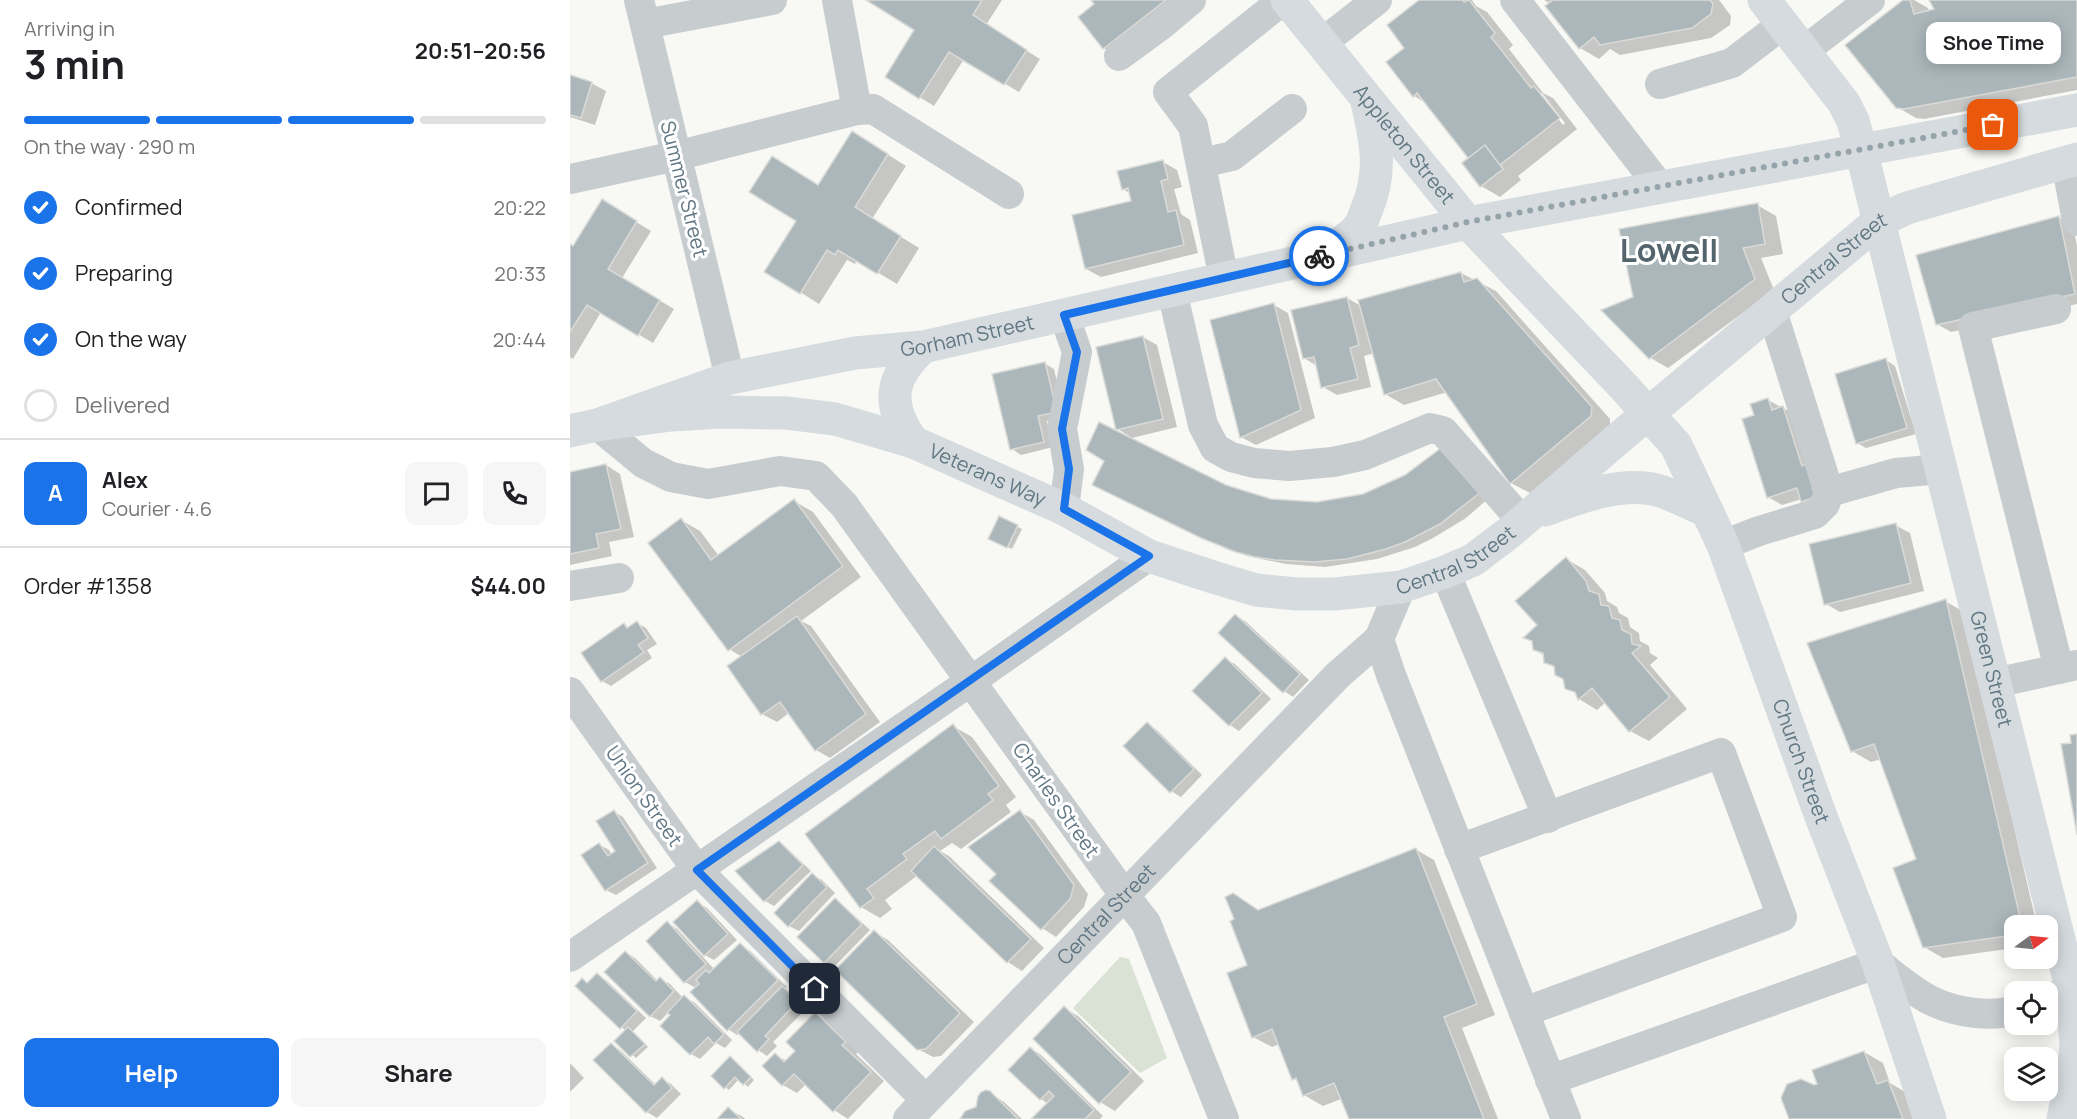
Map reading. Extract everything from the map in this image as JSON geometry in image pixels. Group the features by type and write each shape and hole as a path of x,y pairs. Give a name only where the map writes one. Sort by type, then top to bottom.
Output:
{"main road":[{"name":"Appleton Street","path":"1285,0 1468,222 1649,414"},
{"name":"Green Street","path":"1774,12 1847,109 1861,150 1995,683 2066,993 2076,1046 2063,1119"},
{"path":"1319,256 1359,228 1371,201 1378,169 1375,139 1366,98"},
{"path":"1861,150 2077,110"},
{"name":"Gorham Street","path":"583,428 730,378 855,353 923,347 1468,222 1861,150"},
{"name":"Central Street","path":"1401,587 1473,561 1879,221 1907,208 2072,161"},
{"path":"913,442 900,425 895,403 897,381 907,362 923,347"},
{"name":"Veterans Way","path":"583,428 671,415 711,412 786,413 835,419 913,442 1064,509 1149,556 1256,590 1297,594 1335,594 1401,587"},
{"name":"Church Street","path":"1649,414 1676,445 1723,545 1820,814 1878,963 1930,1119"},
{"path":"1527,518 1580,497 1629,488 1662,491 1707,511"}],"street":[{"path":"642,12 772,0"},
{"path":"837,0 857,110"},
{"path":"1119,56 1191,0"},
{"path":"1224,279 1193,126 1168,92 1285,0"},
{"path":"1322,43 1377,0"},
{"path":"1515,0 1660,187"},
{"path":"1804,51 1870,0"},
{"name":"Summer Street","path":"642,12 730,378"},
{"path":"1660,84 1732,63 1774,12"},
{"path":"570,179 676,156 857,110 873,109 1009,194"},
{"path":"1202,163 1232,156 1292,109"},
{"path":"2072,161 2077,220"},
{"path":"1172,291 1203,425 1215,448 1231,457 1254,463 1289,466 1333,462 1365,455 1430,428 1443,431 1527,518"},
{"path":"1995,683 2068,667 1973,327 2056,309"},
{"path":"1723,545 1815,514 1825,504 1829,492 1772,311"},
{"path":"1064,315 1077,352 1062,429 1069,469 1064,509"},
{"name":"Charles Street","path":"583,428 671,477 708,484 780,471 816,476 844,505 1146,924 1224,1119"},
{"path":"1829,492 1896,473 1941,469"},
{"path":"570,957 1149,556"},
{"path":"1445,572 1548,818"},
{"path":"570,586 619,578"},
{"name":"Central Street","path":"917,1109 1338,675 1379,639 1401,587"},
{"path":"1379,639 1391,675 1566,1119"},
{"name":"Union Street","path":"570,692 697,870 917,1109"},
{"path":"1459,849 1721,753 1782,917 1524,1012"},
{"path":"1550,1080 1878,963 1933,1002 1979,1013 2004,1013"}],"shaded area":[{"path":"1120,957 1129,959 1167,1058 1140,1073 1073,1008"}],"building":[{"path":"866,0 982,0 973,15 1027,50 1004,85 949,52 919,99 885,77 914,30"},
{"path":"1091,0 1166,0 1103,49 1078,17 1094,4"},
{"path":"1419,0 1463,0 1464,2 1469,0 1495,33 1491,37 1531,88 1534,86 1560,118 1500,165 1503,169 1480,187 1462,163 1468,158 1417,93 1413,97 1386,62 1404,48 1387,25"},
{"path":"1553,0 1710,0 1713,4 1711,14 1692,28 1600,45 1594,37 1579,49 1545,6"},
{"path":"1903,0 1910,0 1914,14 1934,9 1929,0 2077,0 2077,77 1904,109 1896,108 1845,45"},
{"path":"570,75 592,82 581,118 570,115"},
{"path":"852,131 888,154 855,207 901,236 877,274 838,250 835,255 827,250 800,294 764,272 796,221 749,192 772,156 818,185"},
{"path":"1485,145 1503,169 1480,187 1462,163"},
{"path":"1163,160 1168,179 1161,181 1168,212 1176,210 1184,245 1085,269 1072,215 1131,201 1128,188 1122,190 1117,171"},
{"path":"602,199 637,221 608,269 660,300 638,336 587,305 570,332 570,244 573,246"},
{"path":"1758,203 1765,244 1743,248 1755,279 1649,359 1601,310 1633,297 1619,229"},
{"path":"2059,216 2075,294 1936,325 1916,255"},
{"path":"1461,272 1464,282 1477,278 1592,407 1591,416 1510,484 1436,379 1384,395 1358,300"},
{"path":"1347,297 1359,345 1350,348 1358,379 1321,388 1314,357 1303,359 1291,310"},
{"path":"1274,303 1301,410 1240,438 1210,320"},
{"path":"1143,336 1163,419 1116,430 1096,347"},
{"path":"1886,358 1907,428 1856,444 1835,374"},
{"path":"1045,362 1057,412 1038,416 1044,442 1010,450 992,374"},
{"path":"1768,398 1772,410 1783,406 1802,466 1806,464 1815,497 1801,502 1797,488 1767,498 1742,419 1754,415 1750,404"},
{"path":"1099,422 1226,485 1271,499 1317,502 1363,494 1405,475 1441,448 1482,491 1440,524 1386,549 1347,559 1315,562 1255,557 1201,538 1092,485 1104,461 1086,450"},
{"path":"606,464 621,529 596,534 599,548 570,554 570,472"},
{"path":"794,499 843,566 728,651 648,543 681,518 711,560"},
{"path":"999,516 1018,525 1007,548 988,539"},
{"path":"1896,523 1911,583 1824,605 1809,544"},
{"path":"1566,557 1586,581 1589,591 1599,594 1601,605 1609,606 1612,618 1620,620 1622,630 1631,634 1632,644 1641,646 1632,653 1670,697 1629,732 1592,688 1578,700 1575,692 1565,689 1563,679 1555,675 1554,666 1544,663 1543,653 1533,650 1532,641 1523,638 1537,625 1515,601"},
{"path":"1946,599 2019,915 2004,915 2004,936 1923,948 1893,868 1916,859 1874,744 1851,752 1807,643"},
{"path":"1235,614 1300,674 1283,693 1218,633"},
{"path":"797,616 866,714 815,751 780,702 761,715 727,666"},
{"path":"637,621 648,638 638,645 644,652 601,682 581,653 624,623 627,628"},
{"path":"1225,657 1262,693 1229,726 1192,691"},
{"path":"1147,722 1194,769 1170,793 1123,746"},
{"path":"953,724 999,786 988,794 993,800 941,839 935,831 903,854 907,859 867,889 874,898 860,908 805,834"},
{"path":"2077,734 2077,835 2061,744 2071,743 2070,735"},
{"path":"614,810 648,863 605,891 581,855 599,843 608,856 615,851 596,821"},
{"path":"1020,810 1074,885 1070,899 1041,930 989,881 996,874 968,847"},
{"path":"779,841 803,865 764,902 735,871"},
{"path":"934,846 1031,939 1007,963 911,871"},
{"path":"1416,848 1477,1004 1444,1017 1484,1119 1349,1119 1334,1083 1303,1096 1296,1078 1292,1080 1272,1029 1252,1038 1227,973 1247,965 1230,921 1234,919 1225,897 1233,893 1258,910"},
{"path":"812,873 827,887 788,927 774,913"},
{"path":"835,898 862,924 824,963 797,937"},
{"path":"697,900 728,934 704,956 673,922"},
{"path":"667,921 706,964 684,983 646,941"},
{"path":"874,930 960,1013 926,1049 917,1050 835,970"},
{"path":"740,943 778,980 727,1031 690,992 699,984 696,980 706,970 709,973"},
{"path":"625,951 656,981 660,977 674,991 650,1017 604,972"},
{"path":"597,973 637,1011 620,1029 575,986 582,978 587,983"},
{"path":"782,986 798,1001 765,1036 769,1039 757,1052 737,1032"},
{"path":"684,995 724,1034 714,1044 708,1037 690,1055 660,1026 670,1015 667,1013"},
{"path":"1064,1006 1131,1072 1099,1104 1033,1039"},
{"path":"815,1012 846,1042 842,1045 871,1072 833,1112 794,1074 782,1086 762,1066 775,1053 784,1062 795,1051 786,1042"},
{"path":"628,1027 645,1044 630,1057 614,1041"},
{"path":"611,1043 654,1085 662,1077 672,1088 646,1113 593,1060"},
{"path":"1030,1047 1094,1110 1085,1119 1031,1119 1054,1096 1049,1091 1040,1100 1008,1070"},
{"path":"1864,1051 1877,1084 1888,1080 1903,1119 1789,1119 1781,1098 1787,1084 1801,1079 1814,1085 1817,1084 1812,1070"},
{"path":"730,1056 751,1077 743,1085 735,1077 724,1089 711,1076"},
{"path":"986,1090 990,1091 1018,1119 960,1119 965,1111 976,1107 978,1096"},
{"path":"728,1107 741,1119 717,1119"}],"way so far":[{"path":"1319,256 1468,222 1993,125"}],"place":[{"name":"Shoe Time","path":"1993,125"}],"district":[{"name":"Lowell","path":"1669,251"}],"route":[{"path":"815,989 697,870 1149,556 1064,509 1069,469 1062,429 1077,352 1064,315 1319,256"}]}
